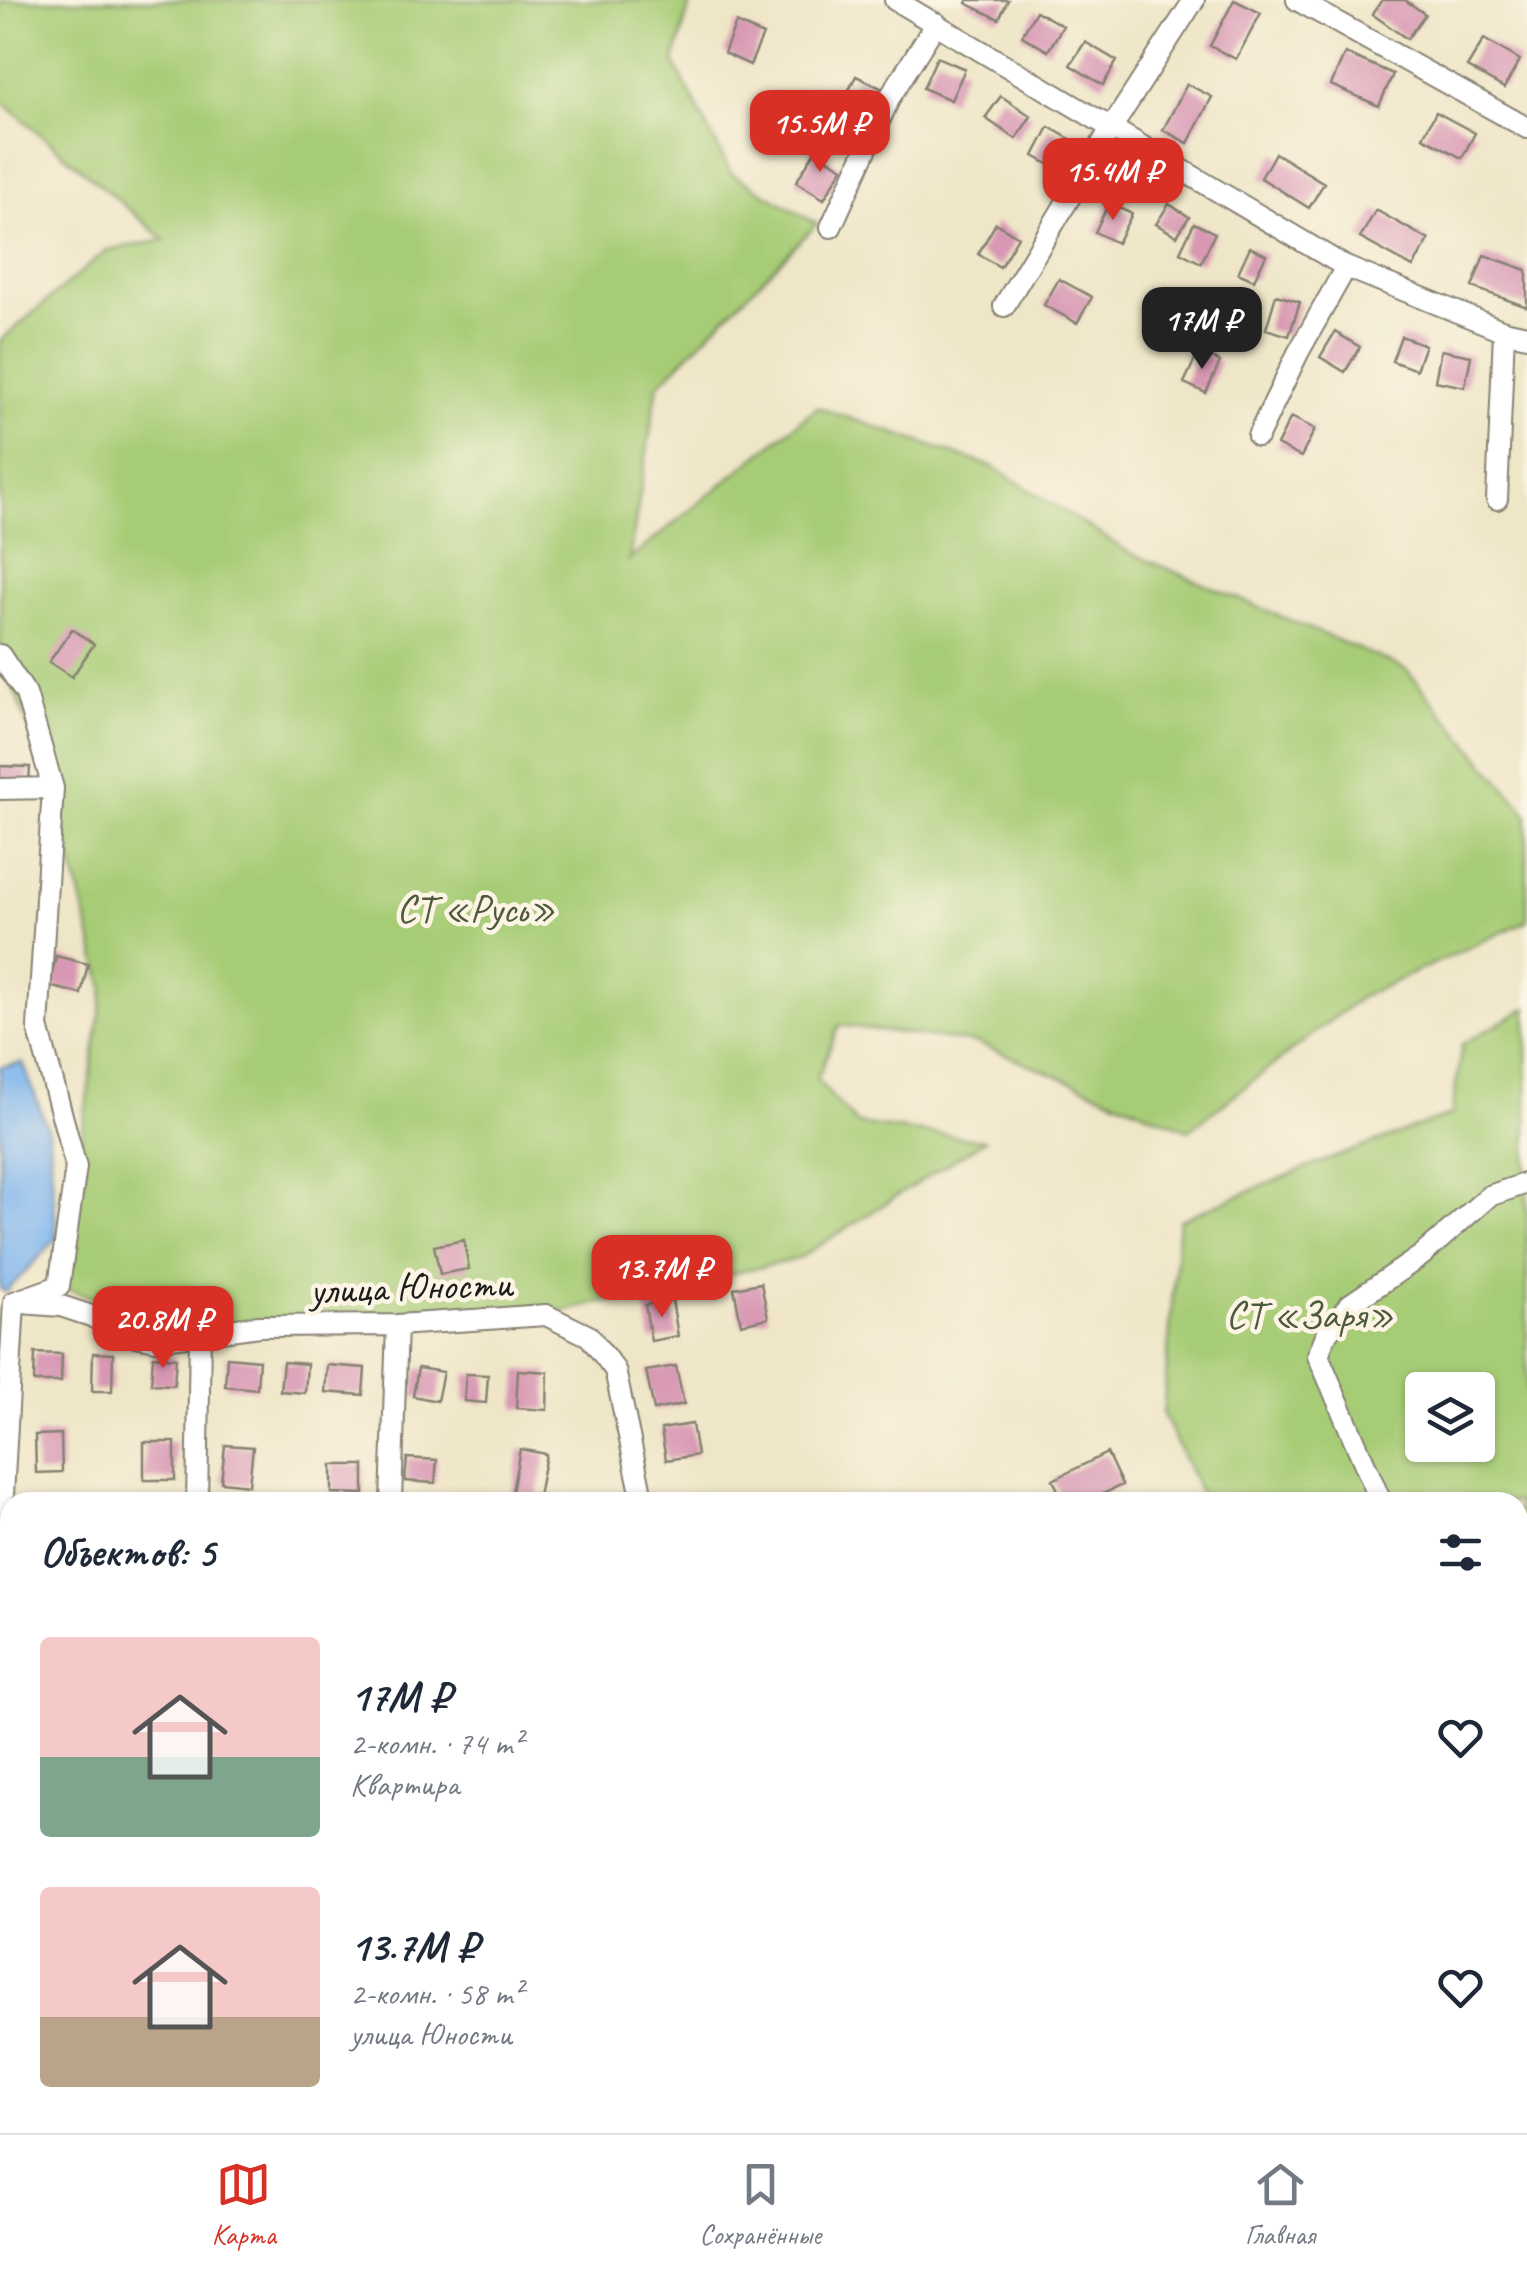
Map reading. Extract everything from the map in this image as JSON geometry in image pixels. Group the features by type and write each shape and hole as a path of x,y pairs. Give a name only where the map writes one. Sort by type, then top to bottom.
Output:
{"street":[{"path":"895,0 1346,267 1504,331 1527,336"},
{"path":"1004,306 1194,0"},
{"path":"1297,0 1527,128"},
{"path":"831,227 890,97 936,23"},
{"path":"1258,436 1346,267"},
{"path":"1497,499 1504,331"},
{"path":"0,654 26,694 53,788 38,1028 76,1167 59,1286 7,1302 2,1492"},
{"path":"0,789 53,788"},
{"path":"1378,1492 1318,1355 1327,1333 1349,1305 1421,1256 1489,1196 1527,1183"},
{"name":"улица Юности","path":"7,1302 61,1306 91,1316 124,1334 156,1340 259,1326 397,1325 546,1315 589,1336 614,1370 641,1492"},
{"path":"391,1492 397,1325"},
{"path":"196,1492 200,1336"}],"green space":[{"name":"СТ «Русь»","path":"0,0 691,0 674,62 731,173 817,224 658,385 629,560 817,407 993,467 1130,553 1406,669 1527,813 1527,921 1361,997 1189,1130 977,1043 839,1025 817,1080 857,1124 985,1140 798,1259 546,1315 200,1336 59,1286 104,988 53,788 0,655 0,341 107,250 165,240 0,100"},
{"name":"СТ «Заря»","path":"1527,1008 1527,1492 1199,1492 1163,1414 1179,1220 1452,1114 1462,1044"}],"water":[{"path":"23,1063 48,1130 57,1238 6,1292 0,1289 0,1067"}],"building":[{"path":"1008,0 999,19 966,3"},
{"path":"1234,0 1261,13 1236,59 1210,46"},
{"path":"1382,0 1405,0 1425,14 1407,39 1372,14"},
{"path":"1036,11 1063,26 1048,51 1022,36"},
{"path":"736,23 763,35 750,65 724,53"},
{"path":"1484,39 1520,60 1504,88 1467,67"},
{"path":"1085,42 1117,61 1103,85 1070,65"},
{"path":"1345,53 1393,74 1379,106 1331,85"},
{"path":"937,57 965,69 951,100 923,88"},
{"path":"856,76 881,88 868,116 842,104"},
{"path":"1187,84 1212,97 1188,143 1163,130"},
{"path":"1001,96 1031,116 1016,139 985,118"},
{"path":"1436,112 1475,133 1462,158 1423,137"},
{"path":"1049,127 1072,140 1056,168 1034,156"},
{"path":"815,151 843,168 824,199 796,182"},
{"path":"1275,153 1324,183 1309,208 1261,178"},
{"path":"1109,203 1132,214 1117,243 1095,232"},
{"path":"1169,204 1189,217 1177,236 1156,224"},
{"path":"1376,210 1429,240 1413,267 1360,238"},
{"path":"996,223 1018,237 1000,267 978,254"},
{"path":"1194,223 1215,233 1201,263 1180,252"},
{"path":"1250,247 1266,255 1254,280 1238,273"},
{"path":"1484,255 1527,270 1527,307 1472,287"},
{"path":"1059,279 1092,297 1077,323 1044,305"},
{"path":"1276,295 1300,302 1289,336 1266,329"},
{"path":"1335,332 1360,347 1345,372 1320,357"},
{"path":"1401,336 1425,345 1416,370 1392,361"},
{"path":"1441,350 1471,356 1465,387 1435,381"},
{"path":"1199,351 1220,362 1206,393 1184,383"},
{"path":"1291,417 1315,429 1301,457 1277,445"},
{"path":"72,629 94,644 72,677 49,662"},
{"path":"0,766 30,767 29,782 0,780"},
{"path":"56,956 88,964 81,994 49,986"},
{"path":"464,1240 469,1269 440,1274 434,1246"},
{"path":"761,1283 768,1318 741,1324 734,1288"},
{"path":"672,1300 678,1336 651,1341 645,1305"},
{"path":"35,1353 62,1354 61,1382 34,1382"},
{"path":"93,1353 113,1354 112,1391 92,1391"},
{"path":"153,1356 176,1358 174,1385 151,1384"},
{"path":"227,1357 259,1360 257,1389 225,1386"},
{"path":"283,1362 307,1364 305,1393 280,1391"},
{"path":"327,1365 365,1368 363,1395 325,1392"},
{"path":"676,1366 684,1404 654,1410 646,1371"},
{"path":"418,1368 443,1372 437,1401 413,1396"},
{"path":"518,1370 548,1372 547,1410 516,1408"},
{"path":"466,1374 488,1375 486,1403 464,1401"},
{"path":"692,1424 697,1455 666,1460 661,1429"},
{"path":"61,1434 62,1472 36,1473 35,1435"},
{"path":"144,1442 175,1442 175,1480 144,1480"},
{"path":"225,1445 253,1447 249,1485 221,1482"},
{"path":"520,1449 546,1454 539,1492 512,1492"},
{"path":"1107,1453 1122,1485 1107,1492 1059,1492 1053,1480"},
{"path":"407,1458 437,1460 435,1483 405,1481"},
{"path":"332,1465 364,1465 364,1492 332,1492"}]}
